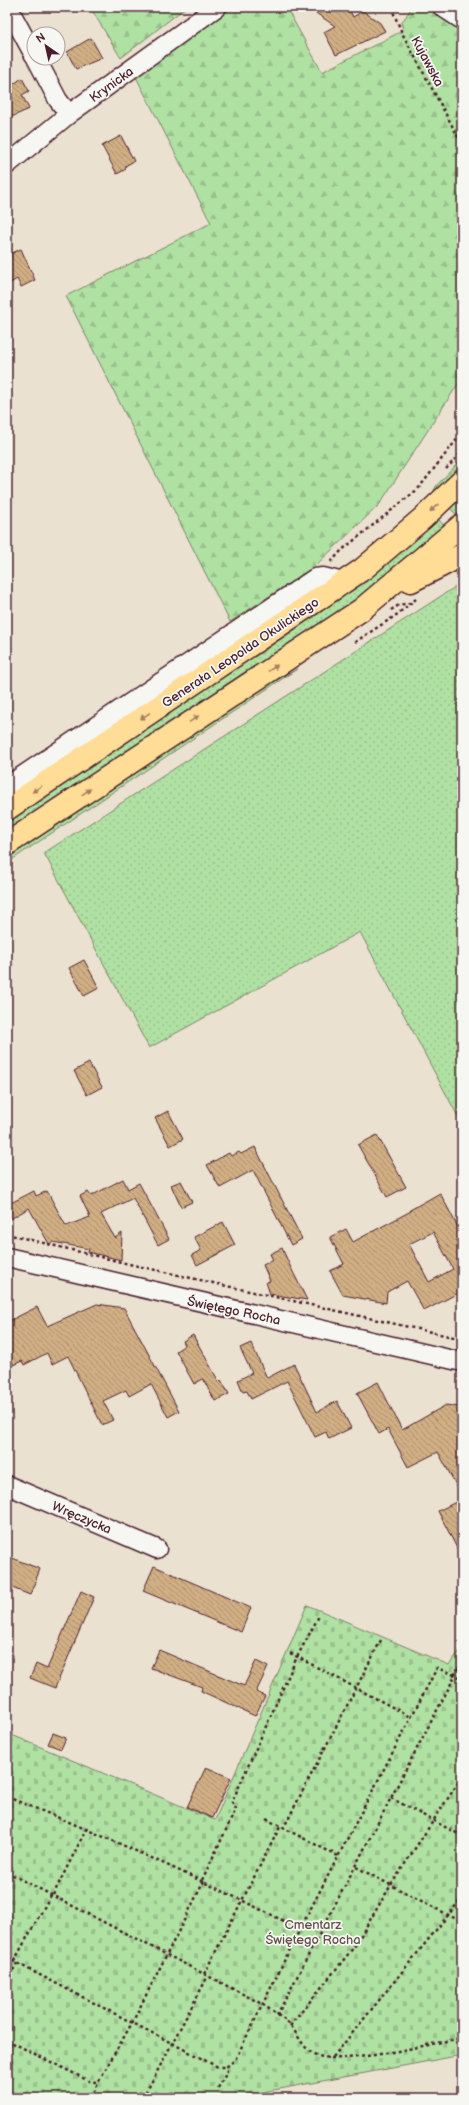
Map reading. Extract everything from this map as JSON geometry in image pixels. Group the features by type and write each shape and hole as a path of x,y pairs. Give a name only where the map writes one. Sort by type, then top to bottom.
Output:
{"main road":[{"name":"Generała Leopolda Okulickiego","path":"7,809 363,569 423,518 462,480"},
{"path":"376,599 462,525"},
{"path":"7,844 376,599 462,555"}],"street":[{"path":"8,7 26,40"},
{"name":"Krynicka","path":"7,165 69,114 218,7"},
{"path":"442,7 462,20"},
{"path":"40,66 58,100 69,114"},
{"path":"7,786 315,578 323,577 343,582"},
{"name":"Świętego Rocha","path":"7,1257 462,1362"},
{"name":"Wręczycka","path":"7,1485 157,1549"}],"path":[{"name":"Kujawska","path":"392,7 402,33 462,144"},
{"path":"315,578 342,550 418,489 462,433"},
{"path":"355,642 403,611 410,603"},
{"path":"7,1234 136,1266 462,1339"},
{"path":"91,2098 100,2079 132,2023 203,1881 236,1809 232,1802 297,1657 318,1616"},
{"path":"204,1974 380,1640"},
{"path":"290,1653 412,1717"},
{"path":"277,2015 356,1867 454,1675 462,1663"},
{"path":"7,1958 171,2044 218,2067 226,2067 235,2060 300,1929 437,1668 462,1678"},
{"path":"290,2026 354,1947 391,1886 462,1777"},
{"path":"7,1797 87,1828 203,1881 300,1929"},
{"path":"391,1798 462,1836"},
{"path":"266,1819 338,1856"},
{"path":"7,1981 87,1828"},
{"path":"356,1867 462,1922"},
{"path":"7,1872 262,2004 290,2026 309,2050 324,2057 356,2058 462,2038"},
{"path":"333,2057 462,1898"},
{"path":"143,2098 208,1976"},
{"path":"7,2040 88,2081 95,2082 100,2079"},
{"path":"218,2088 227,2072 226,2067"}],"green space":[{"path":"90,7 186,7 121,58"},
{"path":"233,7 286,7 322,72 404,30 401,24 412,7 462,7 462,378 379,505 315,566 230,622 66,296 211,223 136,77"},
{"path":"462,459 462,469 435,494 434,490 437,485"},
{"path":"462,498 462,514 459,518 450,508"},
{"path":"439,520 447,529 413,558 357,599 7,835 7,819 330,602 412,542"},
{"path":"455,587 462,587 462,1124 360,932 149,1048 44,853"},
{"path":"297,669 7,863 7,854 235,703"},
{"name":"Cmentarz Świętego Rocha","path":"307,1605 449,1665 462,1648 462,2055 231,2098 7,2098 7,1733 215,1820"}],"building":[{"path":"307,7 348,7 353,17 363,11 380,23 385,31 336,55 324,32 335,26"},
{"path":"91,38 102,58 76,69 67,52"},
{"path":"22,78 29,91 22,95 29,109 7,119 7,89"},
{"path":"121,136 134,161 125,166 126,169 117,174 102,146"},
{"path":"21,249 35,280 21,287 17,279 7,285 7,259 11,257 10,254"},
{"path":"84,960 99,988 84,996 69,968"},
{"path":"89,1063 102,1087 87,1095 74,1071"},
{"path":"168,1111 183,1139 170,1146 155,1118"},
{"path":"377,1135 406,1187 387,1197 358,1145"},
{"path":"255,1147 302,1239 291,1245 253,1170 220,1188 207,1165 229,1153 231,1156 239,1152 241,1154"},
{"path":"123,1179 128,1189 139,1183 169,1239 158,1245 133,1198 101,1214 115,1238 122,1233 121,1260 88,1252 89,1249 53,1242 49,1244 29,1208 7,1221 7,1205 34,1191 36,1196 47,1191 66,1226 90,1217 80,1196 88,1192 91,1196"},
{"path":"181,1181 192,1202 181,1207 171,1185"},
{"path":"440,1193 462,1235 462,1291 424,1311 407,1281 387,1292 386,1303 343,1295 330,1271 344,1264 330,1237 346,1229 353,1242 411,1211 410,1210","holes":["433,1232 453,1269 429,1282 409,1244"]},
{"path":"223,1222 235,1245 197,1265 192,1255 201,1250 194,1237"},
{"path":"282,1248 307,1300 270,1294 266,1282 270,1281 263,1265 273,1260 270,1254"},
{"path":"97,1304 124,1308 179,1411 168,1417 151,1384 129,1396 126,1390 103,1401 113,1420 102,1425 68,1356 52,1364 47,1353 24,1365 22,1361 13,1365 7,1353 7,1322 37,1307 47,1326"},
{"path":"193,1335 219,1382 221,1380 229,1394 215,1401 203,1379 194,1384 176,1351 185,1345 183,1341"},
{"path":"251,1343 267,1378 294,1364 317,1412 337,1401 351,1428 329,1439 326,1432 315,1437 287,1381 251,1399 247,1391 243,1392 238,1380 252,1373 240,1348"},
{"path":"378,1382 402,1430 446,1405 459,1407 462,1411 462,1496 438,1452 408,1467 388,1429 379,1434 357,1393"},
{"path":"462,1499 462,1558 438,1511"},
{"path":"7,1556 40,1569 30,1595 7,1586"},
{"path":"154,1566 251,1608 241,1632 143,1591"},
{"path":"81,1591 94,1597 55,1688 30,1678 36,1664 47,1669"},
{"path":"159,1650 244,1686 256,1661 268,1667 256,1692 265,1696 255,1716 201,1691 202,1687 151,1668"},
{"path":"53,1733 66,1738 61,1749 48,1744"},
{"path":"206,1767 231,1778 212,1818 187,1807"}]}
